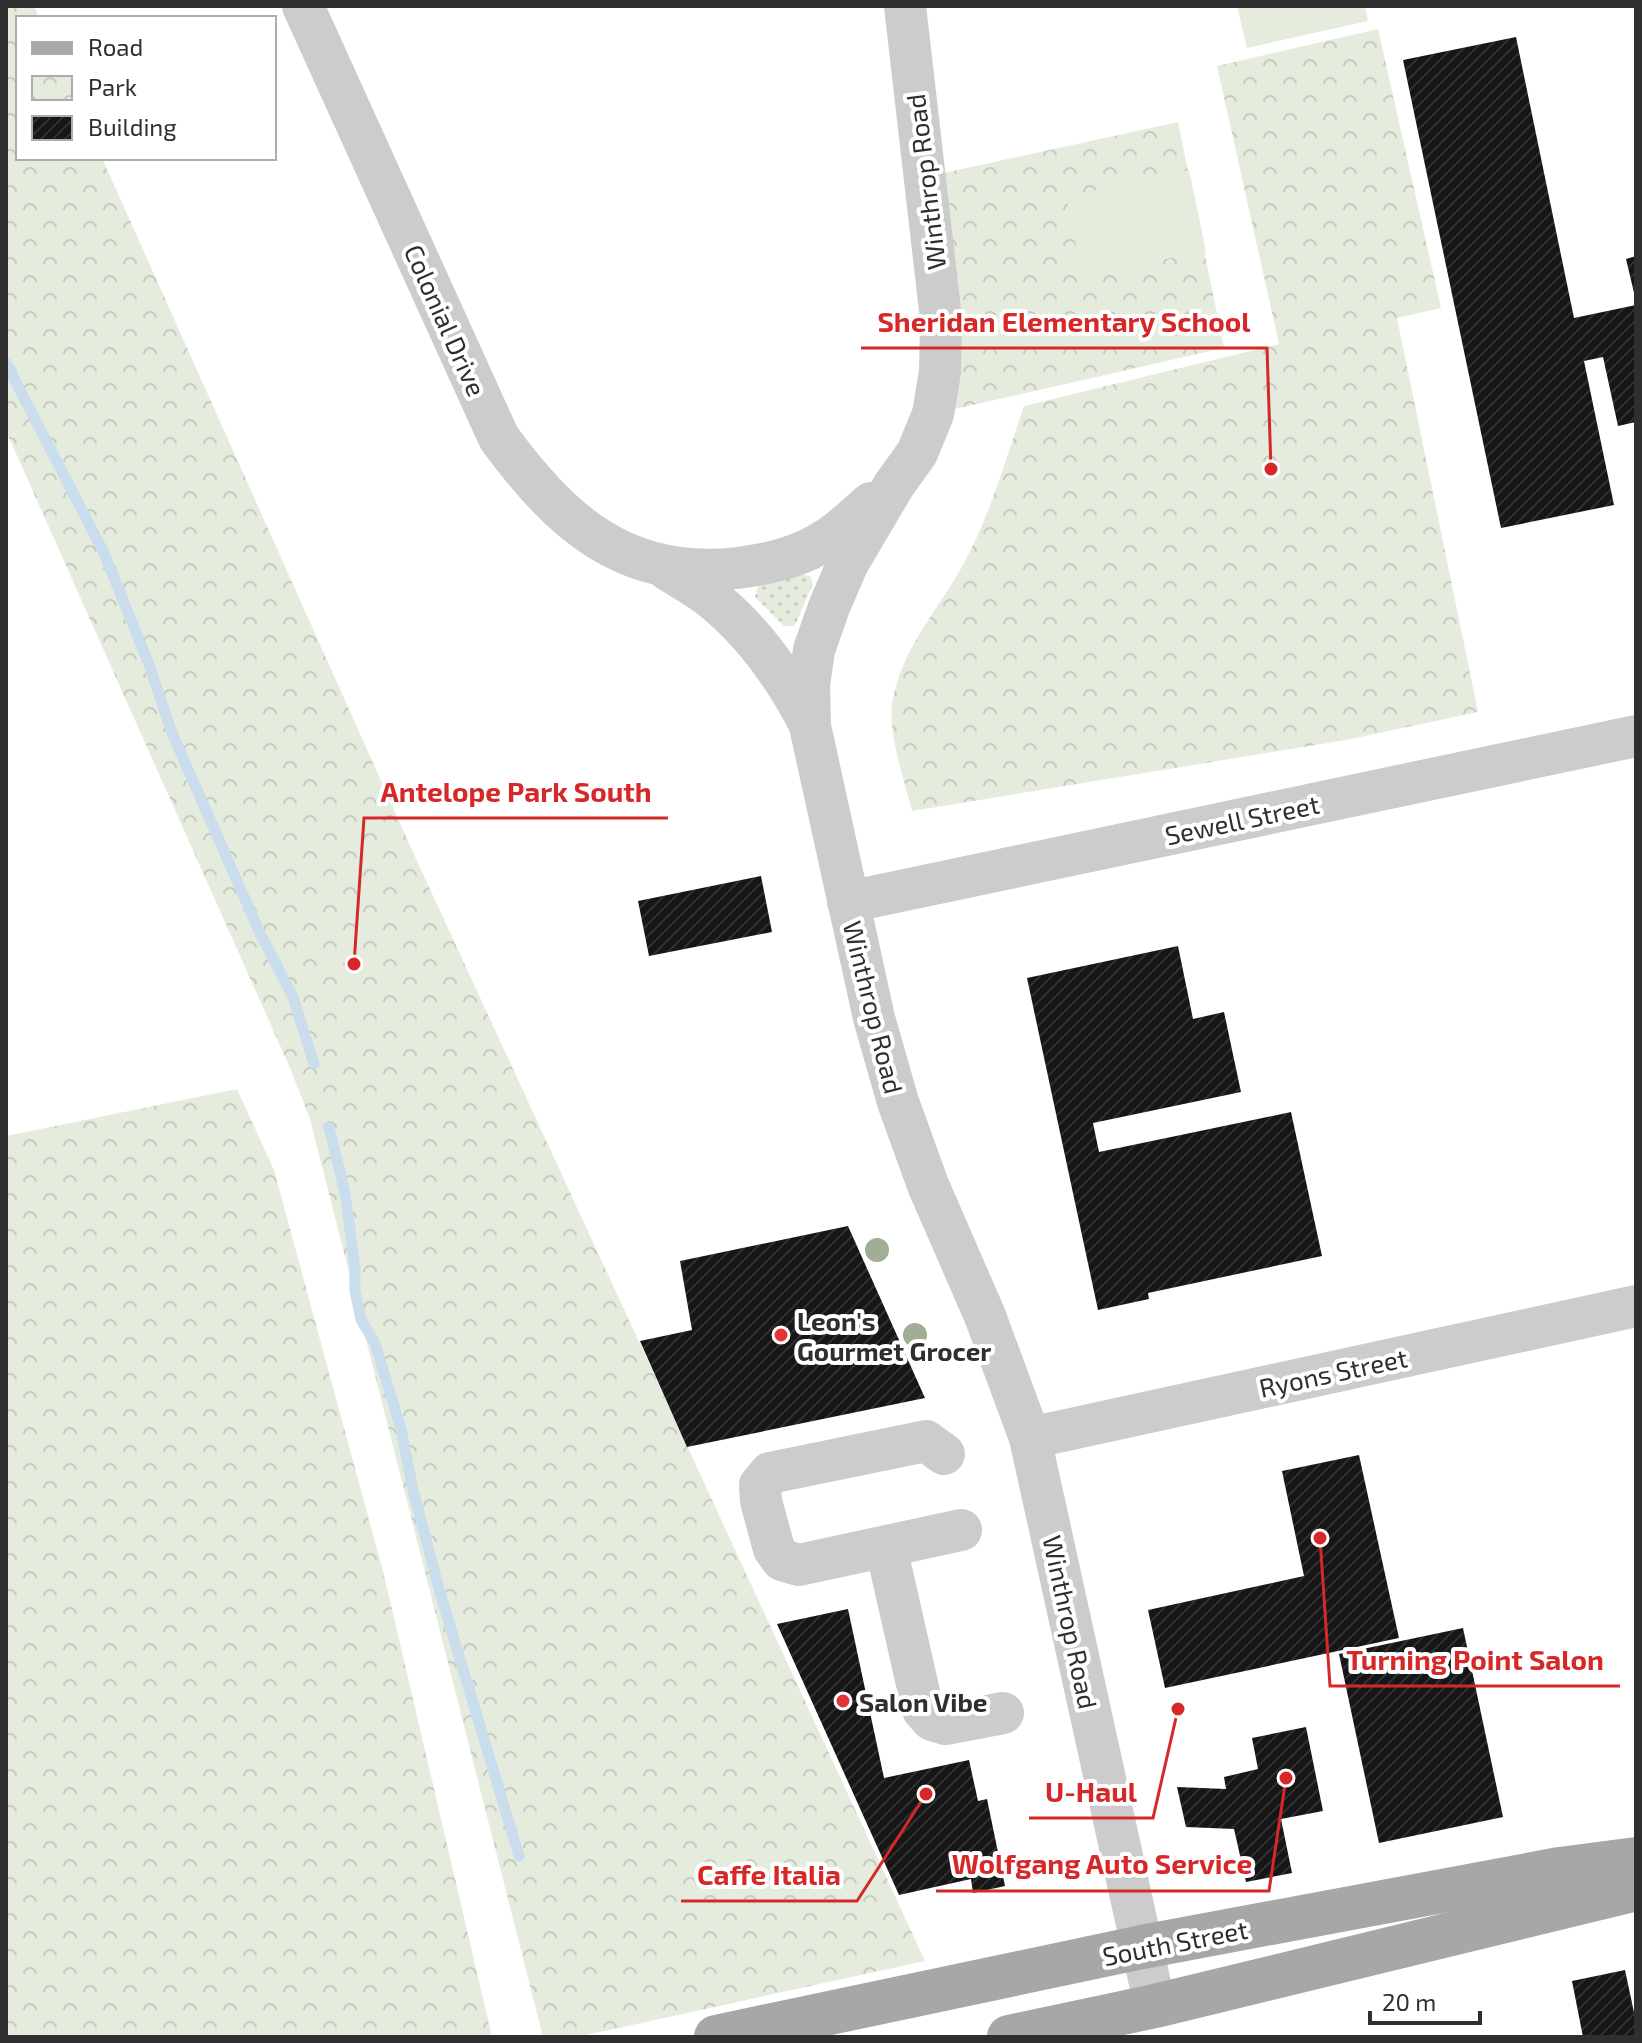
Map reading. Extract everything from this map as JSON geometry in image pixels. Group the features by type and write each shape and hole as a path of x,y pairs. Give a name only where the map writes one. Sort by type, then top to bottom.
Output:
{"main road":[{"name":"South Street","path":"716,2037 1142,1947 1560,1869 1636,1859"},
{"name":"South Street","path":"1009,2037 1155,2006 1636,1889"}],"street":[{"name":"Colonial Drive","path":"303,6 499,438 530,480 591,536 629,557 664,567 713,571 775,563 828,539 894,485"},
{"name":"Winthrop Road","path":"905,6 941,319 940,372 933,414 917,453 894,485 848,563 814,650 809,685 810,726 878,1031 910,1139 985,1316 1030,1438 1155,2006"},
{"name":"Colonial Drive","path":"664,567 713,599 745,628 792,690 810,726"},
{"name":"Sewell Street","path":"848,902 1636,736"},
{"name":"Ryons Street","path":"1030,1438 1636,1306"},
{"path":"944,1454 926,1441 770,1473 760,1485 761,1501 774,1549 782,1560 799,1565 961,1530"},
{"path":"886,1547 923,1710 932,1720 945,1724 1003,1713"}],"green space":[{"path":"6,6 34,6 38,16 16,16 16,160 103,160 417,861 925,1961 577,2037 543,2037 310,1119 6,431"},
{"path":"1237,6 1365,6 1368,21 1247,48"},
{"path":"1378,29 1441,308 1397,318 1478,712 1346,740 912,811 892,729 892,704 897,684 912,648 973,546 1024,406 1279,344 1217,66"},
{"path":"1178,122 1224,348 933,414 925,177"},
{"path":"1189,170 1206,251 1082,276 1066,196"},
{"path":"801,574 810,576 813,584 794,626 784,626 755,597 758,586"},
{"path":"237,1089 274,1170 384,1575 492,2037 6,2037 6,1136"}],"building":[{"path":"1516,37 1574,318 1636,305 1636,422 1618,426 1603,357 1584,361 1614,505 1501,528 1403,60"},
{"path":"1636,256 1636,297 1635,297 1626,259"},
{"path":"761,876 772,932 649,956 638,901"},
{"path":"1178,946 1193,1019 1224,1012 1241,1092 1093,1123 1099,1152 1291,1112 1322,1256 1148,1293 1149,1299 1098,1310 1027,978"},
{"name":"Leon's Gourmet Grocer","path":"848,1226 925,1398 687,1447 640,1341 692,1330 680,1261"},
{"path":"1359,1455 1399,1638 1165,1688 1148,1610 1304,1576 1282,1471"},
{"path":"848,1609 884,1778 969,1760 978,1801 987,1799 1005,1886 973,1893 971,1879 899,1895 777,1624"},
{"path":"1463,1628 1503,1817 1379,1843 1339,1654"},
{"path":"1306,1727 1323,1811 1281,1819 1292,1873 1246,1882 1234,1829 1186,1827 1177,1787 1226,1789 1224,1777 1258,1769 1252,1738"},
{"path":"1625,1970 1636,2022 1636,2037 1583,2037 1572,1981"}],"waterway":[{"path":"6,363 104,553 148,662 172,733 259,931 293,997 314,1064"},
{"path":"329,1127 345,1193 361,1320 375,1343 401,1429 413,1490 439,1589 519,1856"}],"place":[{"name":"Sheridan Elementary School","path":"1271,469"},
{"name":"Antelope Park South","path":"354,964"},
{"name":"Leon's Gourmet Grocer","path":"781,1335"},
{"name":"Turning Point Salon","path":"1320,1538"},
{"name":"Salon Vibe","path":"843,1701"},
{"name":"U-Haul","path":"1178,1709"},
{"name":"Wolfgang Auto Service","path":"1286,1778"},
{"name":"Caffe Italia","path":"926,1794"}]}
